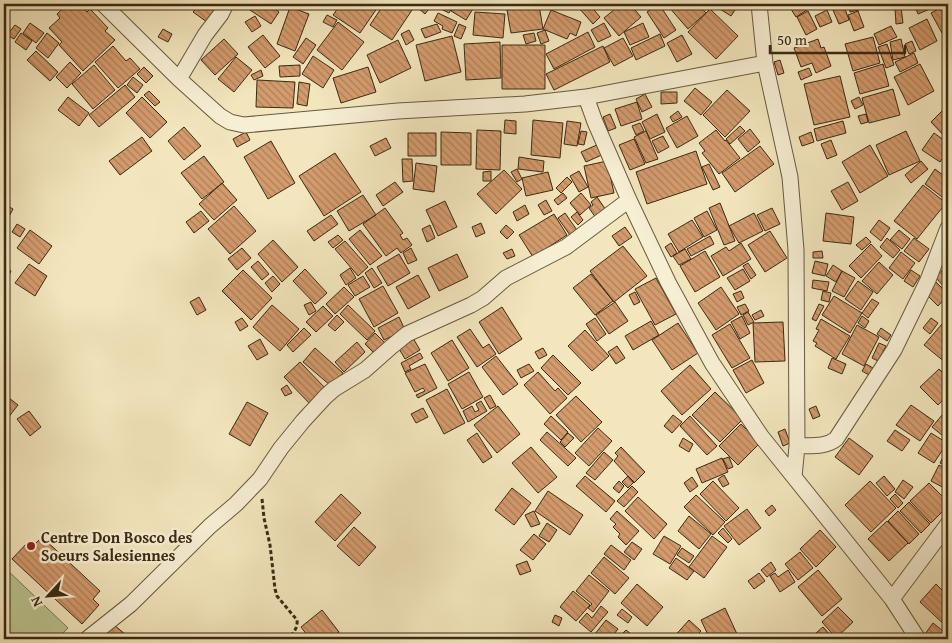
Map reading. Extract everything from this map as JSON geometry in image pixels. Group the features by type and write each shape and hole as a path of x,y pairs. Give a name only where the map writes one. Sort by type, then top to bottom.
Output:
{"street":[{"path":"103,4 179,79 220,116 230,122 244,125 398,111 525,104 586,97 765,63"},
{"path":"179,79 226,4"},
{"path":"758,4 765,63 790,177 796,250 797,446 794,477"},
{"path":"586,97 629,200 668,282 712,363 761,436 892,599 918,639"},
{"path":"87,639 131,604 210,526 236,504 260,479 281,448 303,421 334,389 365,370 407,334 483,298 506,278 566,247 629,200"},
{"path":"797,446 826,444 836,439 894,350 928,280 948,228"},
{"path":"892,599 948,524"}],"path":[{"path":"260,479 275,589 277,596 297,620 296,629 289,639"}],"green space":[{"path":"4,567 68,628 57,639 4,639"}],"building":[{"path":"68,4 80,4 87,12 90,9 108,28 105,31 115,40 83,71 59,45 62,42 49,28 60,18 57,14"},
{"path":"200,4 220,4 207,22 193,12"},
{"path":"241,4 267,4 279,12 271,24"},
{"path":"341,4 380,4 360,33 333,15"},
{"path":"384,4 416,4 392,40 370,25"},
{"path":"422,4 431,6 425,14 418,8"},
{"path":"441,4 454,4 449,13 439,8"},
{"path":"456,4 476,4 466,20 451,11"},
{"path":"582,4 589,4 600,17 593,24 578,7"},
{"path":"621,4 630,4 641,17 619,36 604,18"},
{"path":"659,4 676,30 664,38 647,12"},
{"path":"671,4 698,4 706,13 688,29 668,6"},
{"path":"712,4 739,4 731,16"},
{"path":"792,4 816,4 796,17 789,6"},
{"path":"848,4 857,4 859,10 850,12"},
{"path":"914,4 942,4 918,14"},
{"path":"948,4 948,30 942,33 931,13"},
{"path":"539,5 543,29 511,33 507,10"},
{"path":"844,6 849,20 839,24 833,10"},
{"path":"290,7 309,14 295,51 277,44"},
{"path":"901,7 903,23 896,24 895,8"},
{"path":"710,9 738,36 716,59 688,32"},
{"path":"551,10 581,22 576,36 570,33 567,39 543,29"},
{"path":"827,10 832,22 820,27 815,16"},
{"path":"808,11 817,29 806,35 797,17"},
{"path":"858,11 864,27 854,31 848,15"},
{"path":"475,12 505,14 503,38 473,35"},
{"path":"438,13 457,22 452,33 442,29 443,26 434,21"},
{"path":"327,15 337,20 333,27 323,22"},
{"path":"255,16 261,26 252,32 245,22"},
{"path":"927,19 937,41 920,50 909,28"},
{"path":"338,22 364,42 342,70 317,50"},
{"path":"30,23 44,33 36,43 23,33"},
{"path":"604,23 611,36 598,42 591,30"},
{"path":"643,23 649,37 630,45 624,32"},
{"path":"437,24 441,32 425,38 421,29"},
{"path":"459,24 466,27 461,39 454,36"},
{"path":"15,25 21,29 14,39 7,35"},
{"path":"891,26 897,37 879,45 874,34"},
{"path":"163,29 172,34 168,42 158,37"},
{"path":"409,30 414,40 406,45 401,34"},
{"path":"545,30 549,41 541,44 537,33"},
{"path":"588,32 595,47 554,69 546,54"},
{"path":"21,33 32,41 26,50 15,42"},
{"path":"47,33 59,43 48,58 36,48"},
{"path":"534,33 536,41 526,44 523,35"},
{"path":"660,34 665,46 636,60 631,48"},
{"path":"263,35 280,56 265,68 248,47"},
{"path":"682,35 692,54 677,62 667,43"},
{"path":"452,36 461,72 425,81 416,45"},
{"path":"873,37 880,63 853,71 845,44"},
{"path":"306,38 316,45 303,64 293,57"},
{"path":"623,38 633,56 614,66 604,48"},
{"path":"224,39 238,54 215,75 201,60"},
{"path":"818,39 821,48 824,47 831,66 816,73 812,63 801,67 794,48"},
{"path":"901,39 905,57 893,60 890,42"},
{"path":"398,40 411,68 380,83 367,55"},
{"path":"912,41 916,51 909,54 905,44"},
{"path":"500,42 501,78 466,80 464,44"},
{"path":"887,44 894,65 886,68 878,47"},
{"path":"502,45 545,45 545,89 502,89"},
{"path":"113,46 126,61 130,58 140,69 118,88 95,62"},
{"path":"603,46 610,62 554,90 546,74"},
{"path":"36,51 58,72 50,81 27,60"},
{"path":"914,53 918,63 900,72 895,62"},
{"path":"313,56 334,70 323,88 302,74"},
{"path":"236,57 252,70 234,92 218,79"},
{"path":"780,60 784,73 778,75 774,62"},
{"path":"70,62 81,73 67,88 56,77"},
{"path":"883,64 889,86 860,94 854,73"},
{"path":"920,64 934,91 908,105 894,77"},
{"path":"94,65 115,90 93,109 72,84"},
{"path":"300,65 300,76 280,77 279,66"},
{"path":"144,67 153,76 146,83 137,74"},
{"path":"368,67 376,92 341,103 333,78"},
{"path":"809,68 812,75 801,80 798,72"},
{"path":"261,70 263,76 254,80 251,75"},
{"path":"840,76 850,117 814,125 804,84"},
{"path":"133,77 143,85 137,93 127,85"},
{"path":"257,80 295,82 293,108 256,107"},
{"path":"299,82 310,84 307,106 297,104"},
{"path":"125,85 135,97 99,127 89,115"},
{"path":"695,88 712,102 701,115 684,101"},
{"path":"893,89 900,115 869,123 862,98"},
{"path":"727,90 750,111 725,137 703,115"},
{"path":"149,91 160,102 155,106 144,95"},
{"path":"661,92 677,92 677,103 661,104"},
{"path":"645,94 652,107 642,112 636,99"},
{"path":"68,97 89,113 79,126 58,110"},
{"path":"142,97 167,122 150,138 126,113"},
{"path":"859,97 863,105 855,109 851,101"},
{"path":"637,102 642,119 621,126 615,109"},
{"path":"948,105 948,140 931,122"},
{"path":"678,111 682,117 673,122 670,117"},
{"path":"610,114 616,128 608,131 603,117"},
{"path":"657,114 665,132 650,139 642,122"},
{"path":"866,114 868,122 861,124 858,116"},
{"path":"687,116 698,136 677,148 666,128"},
{"path":"505,120 516,121 516,134 504,133"},
{"path":"533,120 563,123 560,158 531,155"},
{"path":"567,121 581,123 577,146 564,144"},
{"path":"843,121 846,133 817,141 814,129"},
{"path":"640,123 644,131 636,135 632,126"},
{"path":"740,126 745,131 730,144 726,139"},
{"path":"184,127 201,146 184,160 168,141"},
{"path":"750,129 760,142 748,152 738,139"},
{"path":"477,130 501,131 500,170 476,169"},
{"path":"716,130 740,158 719,174 702,153 705,151 699,143"},
{"path":"581,131 587,132 584,145 578,144"},
{"path":"646,131 658,159 646,163 634,137"},
{"path":"906,131 920,161 889,175 876,145"},
{"path":"246,132 250,140 237,147 233,139"},
{"path":"441,132 471,133 471,165 441,165"},
{"path":"811,132 814,142 802,146 799,137"},
{"path":"408,133 436,133 436,156 408,156"},
{"path":"934,133 948,143 948,150 940,162 922,150"},
{"path":"663,136 669,147 658,153 652,141"},
{"path":"142,137 152,151 120,175 109,161"},
{"path":"386,138 391,148 375,156 370,146"},
{"path":"634,139 645,164 630,170 619,145"},
{"path":"831,140 837,155 827,159 821,144"},
{"path":"271,141 295,183 268,199 244,157"},
{"path":"599,144 604,154 586,162 581,152"},
{"path":"870,145 888,176 860,193 842,162"},
{"path":"760,146 774,164 735,192 722,173"},
{"path":"696,151 707,184 647,204 636,172"},
{"path":"335,153 361,192 324,216 299,176"},
{"path":"204,156 224,182 202,199 181,173"},
{"path":"519,157 544,161 543,172 518,169"},
{"path":"402,159 412,159 413,181 403,182"},
{"path":"607,161 614,193 591,198 584,166"},
{"path":"921,161 928,169 911,183 905,175"},
{"path":"416,163 437,166 434,192 413,189"},
{"path":"709,164 720,187 713,190 702,167"},
{"path":"517,169 522,179 517,182 511,172"},
{"path":"935,169 948,179 948,196 946,200 925,184"},
{"path":"504,170 522,189 496,214 477,194"},
{"path":"491,171 491,181 483,181 483,172"},
{"path":"579,171 588,187 579,192 570,176"},
{"path":"548,172 553,190 526,196 522,178"},
{"path":"567,177 572,182 561,193 556,188"},
{"path":"395,182 403,192 383,206 376,195"},
{"path":"848,182 858,201 842,210 831,191"},
{"path":"222,183 237,200 214,220 199,204"},
{"path":"923,185 946,203 917,239 894,221"},
{"path":"563,193 567,198 558,205 554,200"},
{"path":"581,193 591,205 580,215 570,203"},
{"path":"363,195 376,215 349,231 337,211"},
{"path":"597,197 606,210 596,218 589,208 593,205 591,202"},
{"path":"546,200 552,211 544,215 538,205"},
{"path":"445,201 457,227 438,236 426,210"},
{"path":"720,203 735,241 724,245 709,208"},
{"path":"4,204 13,209 4,226"},
{"path":"525,205 529,214 517,221 513,212"},
{"path":"234,206 256,231 230,254 208,229"},
{"path":"385,208 403,233 400,235 403,240 407,238 412,245 401,253 397,248 386,256 363,224"},
{"path":"772,208 780,224 765,231 757,215"},
{"path":"201,211 209,221 194,233 186,222"},
{"path":"707,211 717,230 704,237 694,218"},
{"path":"577,212 583,220 578,225 571,217"},
{"path":"565,213 579,233 572,238 558,218"},
{"path":"754,213 763,231 739,243 729,226"},
{"path":"826,213 854,217 851,244 823,241"},
{"path":"554,214 567,235 533,257 519,235"},
{"path":"331,215 338,224 314,241 307,231"},
{"path":"692,220 703,237 679,252 668,234"},
{"path":"879,220 890,228 881,241 870,232"},
{"path":"481,223 485,233 476,237 472,227"},
{"path":"17,224 25,229 20,237 12,232"},
{"path":"430,225 435,238 427,242 422,229"},
{"path":"506,225 514,232 507,239 500,232"},
{"path":"625,227 632,237 619,246 612,236"},
{"path":"30,230 52,246 39,264 17,248"},
{"path":"360,230 382,256 370,265 349,239"},
{"path":"899,230 910,239 902,249 890,240"},
{"path":"770,231 787,258 765,272 748,245"},
{"path":"338,235 343,240 333,248 328,242"},
{"path":"710,236 714,244 691,256 687,249"},
{"path":"866,237 871,242 862,250 856,245"},
{"path":"887,238 900,250 893,258 880,247"},
{"path":"914,238 929,249 919,262 904,251"},
{"path":"273,240 298,267 282,282 258,254"},
{"path":"345,241 368,267 358,276 335,249"},
{"path":"671,243 677,253 671,257 665,247"},
{"path":"741,243 751,259 723,276 711,256 726,247 729,251"},
{"path":"871,244 882,256 861,278 849,266"},
{"path":"623,246 647,276 614,302 590,271"},
{"path":"242,248 251,258 237,270 228,259"},
{"path":"411,248 417,260 408,264 403,253"},
{"path":"512,249 515,256 507,259 503,253"},
{"path":"685,249 691,259 679,265 673,256"},
{"path":"705,251 720,277 695,292 680,266"},
{"path":"822,251 823,258 813,258 813,252"},
{"path":"901,252 915,263 903,279 889,268"},
{"path":"399,254 410,273 388,286 377,267"},
{"path":"457,254 468,277 439,291 428,268"},
{"path":"258,261 269,274 262,280 251,267"},
{"path":"815,261 828,264 825,276 812,273"},
{"path":"879,262 893,275 877,294 862,281"},
{"path":"748,263 756,275 751,279 743,266"},
{"path":"29,264 47,276 35,296 15,283"},
{"path":"833,265 842,271 836,282 826,276"},
{"path":"948,265 948,291 935,277"},
{"path":"4,267 11,271 4,286"},
{"path":"350,268 356,278 346,285 340,275"},
{"path":"372,268 382,283 374,288 365,273"},
{"path":"305,269 327,293 315,304 293,281"},
{"path":"743,269 750,281 735,290 727,278"},
{"path":"243,270 272,298 251,320 222,291"},
{"path":"911,270 920,276 913,287 904,281"},
{"path":"842,271 855,278 844,297 832,291"},
{"path":"591,274 613,301 595,315 573,288"},
{"path":"418,275 430,297 408,309 396,287"},
{"path":"273,276 280,284 272,292 265,283"},
{"path":"363,276 370,287 355,296 348,285"},
{"path":"656,278 676,314 655,325 635,289"},
{"path":"813,280 829,282 827,291 812,288"},
{"path":"858,281 873,292 861,310 845,299"},
{"path":"935,281 948,294 938,306 924,292"},
{"path":"383,286 398,313 374,327 359,299"},
{"path":"344,287 354,297 335,314 326,304"},
{"path":"721,287 739,314 716,330 698,303"},
{"path":"741,291 744,298 737,302 733,294"},
{"path":"823,291 831,293 829,302 821,300"},
{"path":"635,292 640,302 634,305 629,295"},
{"path":"834,296 862,313 850,333 822,315"},
{"path":"199,297 206,310 197,315 190,302"},
{"path":"872,299 879,303 868,318 862,313"},
{"path":"311,302 316,311 309,315 304,305"},
{"path":"615,302 628,321 609,334 596,315"},
{"path":"745,304 749,311 741,315 737,307"},
{"path":"819,304 824,306 816,321 812,319"},
{"path":"272,305 299,329 280,351 253,327"},
{"path":"348,305 375,331 367,340 340,314"},
{"path":"323,306 333,316 316,332 306,322"},
{"path":"502,307 522,339 499,354 479,322"},
{"path":"761,310 764,316 755,320 752,315"},
{"path":"748,312 754,322 748,325 743,315"},
{"path":"337,315 344,322 335,331 328,325"},
{"path":"742,316 750,333 740,339 731,322"},
{"path":"862,316 869,321 865,328 858,323"},
{"path":"399,317 405,330 384,340 378,328"},
{"path":"242,318 248,326 240,331 235,322"},
{"path":"595,318 606,334 597,341 586,324"},
{"path":"931,318 938,323 930,334 923,328"},
{"path":"821,319 850,336 836,359 815,346 817,343 813,341 819,330 816,329"},
{"path":"651,321 659,335 633,350 625,336"},
{"path":"783,322 785,361 755,362 753,323"},
{"path":"678,323 698,353 672,370 652,340"},
{"path":"730,324 750,358 732,368 712,335"},
{"path":"942,324 948,330 948,361 946,363 924,345"},
{"path":"857,325 879,337 864,366 842,354"},
{"path":"304,328 311,335 293,352 287,345"},
{"path":"881,328 891,335 887,341 877,334"},
{"path":"470,329 483,348 489,344 496,354 477,367 457,337"},
{"path":"585,330 609,356 592,371 568,346"},
{"path":"375,333 385,343 374,353 365,344"},
{"path":"413,338 420,350 405,359 398,347"},
{"path":"260,339 268,354 257,360 248,346"},
{"path":"452,340 469,368 448,381 431,353"},
{"path":"357,342 365,352 344,372 335,362"},
{"path":"879,343 886,346 878,361 872,358"},
{"path":"617,346 625,358 616,364 608,352"},
{"path":"315,348 343,373 331,386 303,362"},
{"path":"543,348 547,355 539,359 535,352"},
{"path":"420,353 423,358 409,366 411,369 405,372 401,363"},
{"path":"553,355 581,383 568,395 541,368"},
{"path":"496,356 518,384 503,395 482,367"},
{"path":"832,358 846,364 842,374 828,368"},
{"path":"752,360 764,383 746,393 733,370"},
{"path":"300,362 327,390 311,405 284,377"},
{"path":"425,364 437,388 418,398 416,395 425,391 423,388 415,392 405,373"},
{"path":"529,364 534,371 521,378 517,370"},
{"path":"866,364 873,368 869,375 862,371"},
{"path":"690,365 711,389 682,415 661,391"},
{"path":"939,369 948,378 948,395 938,405 920,387"},
{"path":"469,372 483,397 462,409 448,384"},
{"path":"538,372 555,391 558,388 567,398 550,414 524,385"},
{"path":"287,385 292,393 285,396 281,389"},
{"path":"447,389 465,423 444,434 426,400"},
{"path":"715,392 743,419 720,442 692,415"},
{"path":"4,394 18,405 4,423"},
{"path":"490,395 496,406 490,409 484,398"},
{"path":"576,396 602,422 581,442 556,415"},
{"path":"481,401 487,411 468,422 463,411 472,406 475,412 479,410 476,404"},
{"path":"247,402 268,413 250,446 229,434"},
{"path":"911,405 934,421 920,441 896,425"},
{"path":"498,406 520,434 497,453 474,425"},
{"path":"816,406 820,416 813,419 809,409"},
{"path":"423,408 428,417 416,423 411,414"},
{"path":"948,408 948,440 932,427"},
{"path":"29,411 41,427 30,436 17,419"},
{"path":"673,415 682,422 672,433 664,426"},
{"path":"551,416 568,432 561,440 544,424"},
{"path":"690,416 717,446 707,455 680,426"},
{"path":"741,424 760,443 738,465 719,446"},
{"path":"598,428 612,441 589,466 575,453"},
{"path":"785,429 790,443 783,446 778,432"},
{"path":"895,430 910,440 902,451 887,441"},
{"path":"547,432 576,458 568,466 540,440"},
{"path":"477,433 492,457 483,463 467,440"},
{"path":"568,433 574,438 565,447 560,442"},
{"path":"931,433 947,443 934,463 918,453"},
{"path":"683,438 693,444 689,452 679,446"},
{"path":"849,438 873,456 859,475 835,457"},
{"path":"531,447 557,477 538,493 512,463"},
{"path":"621,447 645,472 634,483 614,461 618,456 615,453"},
{"path":"948,447 948,467 940,463"},
{"path":"604,452 613,460 595,480 586,473"},
{"path":"729,457 733,467 728,469 723,459"},
{"path":"722,458 728,472 702,483 696,469"},
{"path":"939,465 948,470 948,490 931,481"},
{"path":"724,475 729,484 723,487 718,479"},
{"path":"585,476 615,501 606,512 576,486"},
{"path":"628,476 634,482 628,488 622,482"},
{"path":"884,476 895,489 887,496 876,483"},
{"path":"692,477 698,486 690,492 684,483"},
{"path":"903,480 913,487 904,499 895,492"},
{"path":"619,481 624,486 619,493 613,488"},
{"path":"713,481 739,508 726,521 700,494"},
{"path":"870,481 896,508 871,532 845,505"},
{"path":"929,483 948,502 948,506 931,523 910,501"},
{"path":"632,486 638,492 624,507 617,501"},
{"path":"512,488 531,503 514,525 495,510"},
{"path":"548,491 583,515 570,535 535,511"},
{"path":"341,494 361,513 335,541 315,522"},
{"path":"895,494 903,503 898,508 890,499"},
{"path":"696,495 725,522 713,535 684,507"},
{"path":"638,497 667,524 654,539 625,511"},
{"path":"909,502 930,524 921,533 900,511"},
{"path":"772,505 776,510 769,516 765,511"},
{"path":"747,509 761,528 739,545 724,526"},
{"path":"534,511 540,524 531,527 525,515"},
{"path":"617,511 639,531 626,545 618,537 620,534 613,527 616,524 610,519"},
{"path":"898,511 919,534 909,544 888,521"},
{"path":"689,516 711,534 699,549 678,531"},
{"path":"887,521 908,543 889,561 868,539"},
{"path":"547,523 557,530 549,542 539,536"},
{"path":"354,527 376,547 359,566 337,546"},
{"path":"723,528 732,539 728,543 718,533"},
{"path":"820,530 836,547 816,567 800,549"},
{"path":"534,534 546,544 533,560 520,550"},
{"path":"664,536 681,546 670,564 653,554"},
{"path":"712,536 727,547 704,578 689,567"},
{"path":"42,537 100,591 93,599 99,605 82,624 12,559 29,541 34,545"},
{"path":"632,542 642,549 634,560 624,552"},
{"path":"611,545 631,560 624,570 604,554"},
{"path":"682,548 694,556 689,563 677,555"},
{"path":"800,552 813,568 798,580 785,564"},
{"path":"604,557 629,578 615,594 591,573"},
{"path":"676,558 694,571 687,580 669,568"},
{"path":"527,561 531,571 520,575 516,565"},
{"path":"771,562 776,570 767,577 761,570"},
{"path":"788,570 795,582 780,592 770,576 775,573 778,577"},
{"path":"818,570 842,599 822,616 798,587"},
{"path":"759,573 765,581 754,589 748,581"},
{"path":"589,575 609,591 593,612 588,608 592,604 576,591"},
{"path":"637,584 663,607 647,626 621,603"},
{"path":"936,584 948,596 948,628 920,602"},
{"path":"573,591 590,605 576,621 560,607"},
{"path":"601,606 608,612 591,632 579,622 587,613 592,618"},
{"path":"838,607 853,622 836,638 822,622"},
{"path":"725,608 737,634 726,639 710,639 701,620"},
{"path":"622,609 632,617 628,623 617,615"},
{"path":"322,610 339,632 329,639 310,639 301,627"},
{"path":"555,615 562,618 559,626 552,622"},
{"path":"606,620 618,629 610,639 591,639"},
{"path":"689,620 701,631 693,639 672,639"},
{"path":"933,623 948,635 948,639 933,639 925,634"},
{"path":"114,625 131,639 102,639"},
{"path":"823,627 832,637 830,639 809,639"},
{"path":"626,630 635,637 633,639 617,639"}],"place":[{"name":"Centre Don Bosco des Soeurs Salesiennes","path":"31,546"}]}
